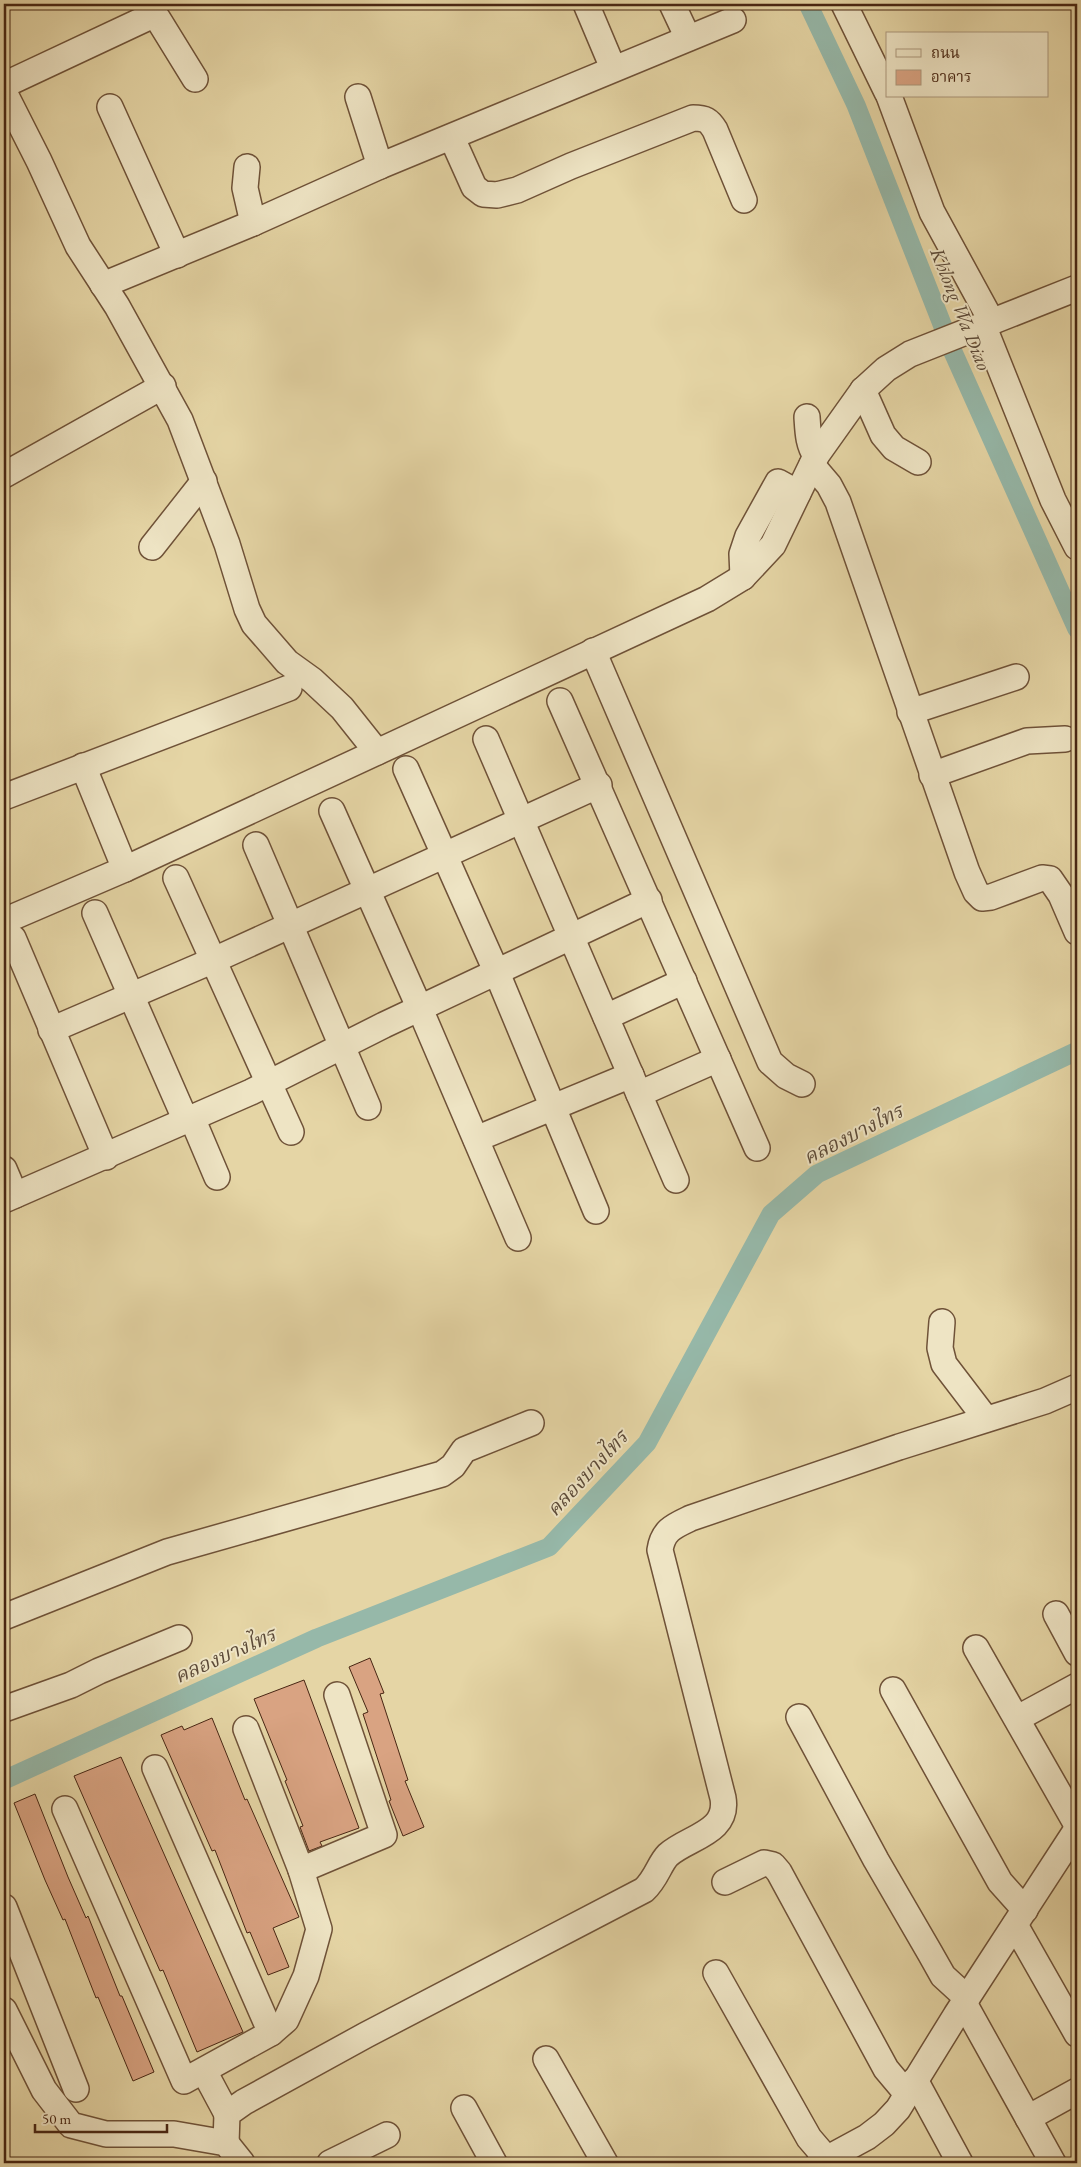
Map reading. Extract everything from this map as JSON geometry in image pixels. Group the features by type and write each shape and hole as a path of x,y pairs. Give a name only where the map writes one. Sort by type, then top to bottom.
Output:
{"street":[{"path":"586,4 613,68"},
{"path":"672,4 688,38"},
{"path":"844,4 886,90"},
{"path":"4,85 149,18 158,19 165,28 195,79"},
{"path":"103,285 253,223 380,166 452,138 613,68 733,20"},
{"path":"4,92 39,161 78,246 103,285 180,420 228,544 247,609 254,624 287,662 312,680 342,708 377,752"},
{"path":"358,97 380,166"},
{"path":"890,98 932,212 1054,500 1077,547"},
{"path":"110,107 177,255"},
{"path":"452,138 474,187 484,194 497,195 517,190 571,166 693,118 704,118 711,122 715,130 744,200"},
{"path":"247,167 245,188 253,223"},
{"path":"106,1157 8,930 125,869 593,652 707,598 742,577 773,545 814,461 863,390 886,369 910,354 1077,288"},
{"path":"4,475 162,386"},
{"path":"863,390 883,436 894,448 918,462"},
{"path":"807,417 808,438 814,461 838,502 932,775 976,892 982,898 991,897 1042,878 1050,879 1061,895 1077,932"},
{"path":"152,547 204,481"},
{"path":"593,652 770,1062 786,1076 802,1084"},
{"path":"910,712 1016,677"},
{"path":"4,797 289,688"},
{"path":"560,701 599,785 757,1148"},
{"path":"486,739 676,1180"},
{"path":"932,775 1027,741 1065,739"},
{"path":"83,766 125,869"},
{"path":"406,769 497,973 596,1211"},
{"path":"51,1030 214,960 599,785"},
{"path":"332,811 420,1009 518,1238"},
{"path":"256,845 344,1047 368,1107"},
{"path":"176,878 271,1083 291,1132"},
{"path":"4,1169 9,1198 271,1083 420,1009 649,900"},
{"path":"95,913 131,996 217,1176"},
{"path":"606,1017 684,981"},
{"path":"476,1139 553,1106 718,1059"},
{"path":"942,1322 940,1348 944,1364 986,1419"},
{"path":"227,2114 261,2092 366,2035 644,1890 654,1881 666,1857 710,1831 718,1822 725,1808 723,1798 660,1550 662,1538 668,1529 700,1515 1045,1401 1077,1388"},
{"path":"4,1617 167,1552 442,1474 453,1466 464,1450 531,1423"},
{"path":"1056,1614 1077,1653"},
{"path":"4,1709 71,1685 99,1671 178,1638"},
{"path":"716,1973 823,2161 854,2155 884,2124 911,2087 965,2001 1075,1837 1018,1718 976,1648"},
{"path":"1018,1718 1077,1686"},
{"path":"893,1690 1020,1918 1077,2034"},
{"path":"302,1870 384,1835 336,1695"},
{"path":"799,1717 876,1860 944,1976 965,2001 1053,2163"},
{"path":"65,1809 184,2081 271,2033 286,2020 306,1976 319,1929 302,1870 246,1729"},
{"path":"155,1768 271,2033"},
{"path":"725,1882 764,1863 773,1865 886,2069 911,2087 960,2163"},
{"path":"4,1907 76,2089"},
{"path":"4,2010 44,2090 71,2125 106,2134 174,2134 226,2143"},
{"path":"14,2033 49,2019"},
{"path":"546,2060 605,2163"},
{"path":"204,2071 227,2114 226,2143 242,2163"},
{"path":"1028,2118 1077,2092"},
{"path":"464,2108 494,2163"},
{"path":"330,2163 387,2135"}],"building":[{"path":"370,1658 384,1693 380,1694 408,1780 405,1781 424,1827 403,1836 389,1801 391,1800 363,1714 368,1712 349,1667"},
{"path":"304,1680 359,1828 320,1842 322,1846 309,1851 300,1827 303,1826 285,1781 287,1780 254,1699"},
{"path":"212,1718 245,1800 247,1799 299,1917 273,1928 289,1967 268,1975 250,1932 247,1933 215,1850 212,1851 161,1735 182,1726 184,1730"},
{"path":"121,1757 243,2032 197,2052 163,1970 160,1971 74,1776"},
{"path":"35,1794 68,1877 86,1918 88,1916 120,1996 122,1996 154,2072 133,2081 98,1997 96,1998 65,1919 63,1920 45,1880 14,1803"}],"waterway":[{"name":"Khlong Wa Diao","path":"808,4 856,105 953,352 1077,629"},
{"name":"คลองบางไทร","path":"4,1780 317,1638 549,1547 647,1443 771,1214 817,1174 1077,1051"}]}
